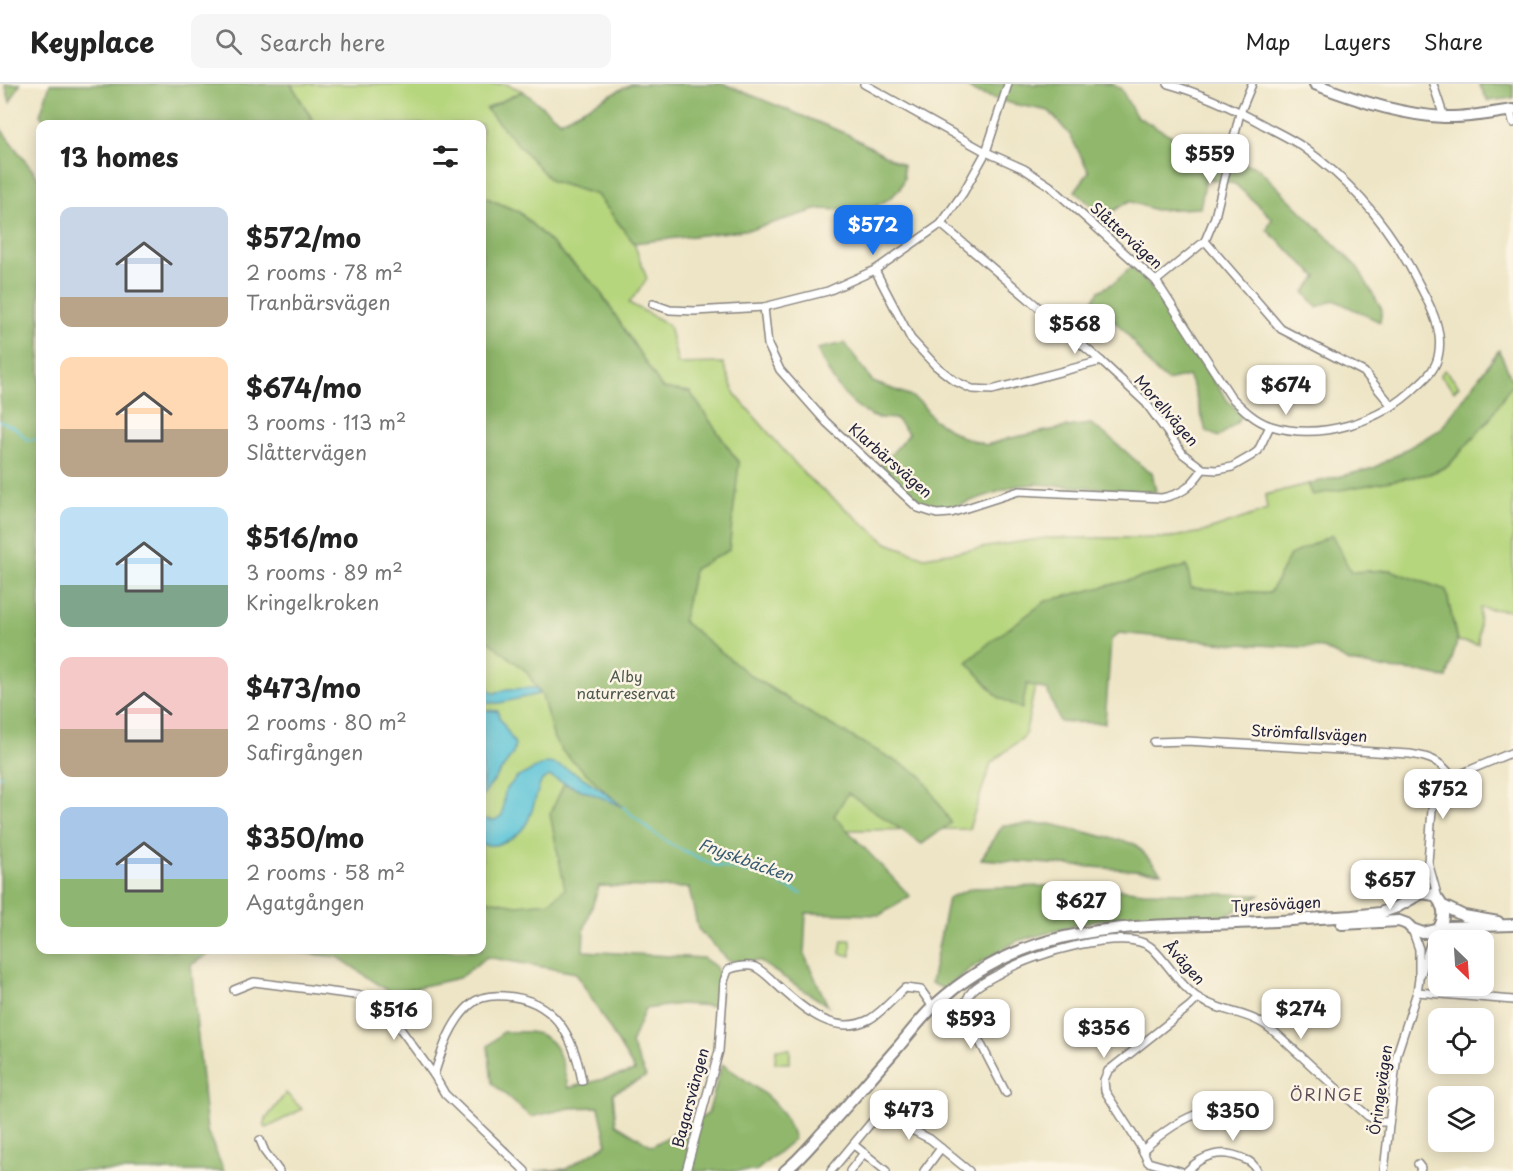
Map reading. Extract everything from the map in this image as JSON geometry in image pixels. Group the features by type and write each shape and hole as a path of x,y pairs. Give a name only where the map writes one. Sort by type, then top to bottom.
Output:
{"main road":[{"path":"1315,84 1356,100 1444,117 1512,110"},
{"name":"Tyresövägen","path":"785,1171 827,1128 933,1007 962,981 993,963 1043,941 1077,934 1142,926 1213,924 1380,913 1428,893 1464,916 1513,925"},
{"path":"1410,926 1405,912 1413,898"},
{"path":"1437,930 1444,918 1439,902"},
{"name":"Tyresövägen","path":"1213,924 1244,927 1399,921 1423,933 1428,932"},
{"name":"Tyresövägen","path":"1437,930 1513,925"}],"street":[{"name":"Slåttervägen","path":"864,84 986,152 1024,169 1050,186 1156,281 1232,397 1246,413 1270,426 1301,432 1340,428 1368,419 1411,393 1432,372 1438,358 1440,342 1438,328 1431,307 1411,267 1376,215 1342,180 1303,147 1240,113 1190,90 1168,84"},
{"path":"653,304 669,310 695,311 764,307 828,291 875,270 941,224 963,193 986,152 1008,84"},
{"path":"1156,281 1205,241 1215,217 1240,113 1252,84"},
{"path":"1433,84 1444,117"},
{"path":"1512,110 1513,123"},
{"name":"Morellvägen","path":"941,224 1101,361 1146,404 1183,454 1203,469"},
{"path":"1205,241 1281,329 1364,372 1392,406"},
{"path":"875,270 911,339 936,366 955,381 972,389 992,390 1101,361"},
{"name":"Klarbärsvägen","path":"764,307 768,345 780,370 826,422 918,507 937,514 951,513 1019,491 1162,498 1177,495 1190,487 1203,469"},
{"path":"1203,469 1217,470 1232,467 1251,456 1258,451 1270,426"},
{"name":"Strömfallsvägen","path":"1154,742 1187,741 1427,756 1438,761 1453,778"},
{"path":"1413,898 1428,862 1432,810 1442,790 1453,778 1513,752"},
{"path":"1428,862 1439,902"},
{"name":"Öringevägen","path":"1384,1171 1397,1054 1419,979 1419,949 1410,926"},
{"name":"Åvägen","path":"1006,1093 966,1015 964,1004 969,993 1010,968 1042,954 1076,945 1130,939 1151,947 1174,975 1198,998 1262,1023 1368,1116 1379,1122 1389,1122"},
{"name":"Öringevägen","path":"1419,979 1428,954"},
{"name":"Bagarsvängen","path":"686,1171 719,1051 724,981 728,970 755,967 822,1020 837,1025 854,1025 871,1018 904,988 921,990 933,1007"},
{"path":"234,990 254,982 363,996 380,1001 434,1075 445,1094 525,1171"},
{"path":"1417,992 1513,1000"},
{"path":"434,1075 451,1030 470,1005 482,998 505,996 520,998 538,1005 560,1022 573,1046 582,1081"},
{"path":"1180,1171 1148,1162 1105,1091 1104,1080 1108,1071 1198,998"},
{"path":"831,1171 888,1105 908,1128 922,1134 969,1171"},
{"path":"1141,1149 1177,1124 1203,1112 1233,1107"},
{"path":"260,1140 265,1152 279,1171"},
{"path":"854,1145 886,1171"},
{"path":"925,1171 941,1148"},
{"path":"850,1171 864,1153"},
{"path":"1187,1171 1214,1154 1228,1154 1248,1160 1257,1171"}],"green space":[{"path":"5,84 20,84 10,102"},
{"path":"50,84 291,84 313,120 44,120 40,115"},
{"name":"Alby naturreservat","path":"291,84 506,84 523,91 487,108 551,180 597,195 634,243 647,279 629,303 669,325 678,364 723,363 735,394 806,476 887,543 924,557 1045,538 1167,538 1203,532 1267,510 1265,495 1308,484 1312,494 1429,474 1448,466 1489,420 1513,382 1513,611 1480,608 1478,644 1457,641 1446,590 1390,570 1351,572 1290,555 1270,593 1190,588 1187,567 1036,681 1025,736 991,763 969,829 575,832 576,941 486,924 486,416 662,389 597,287 519,212 486,198 486,120 313,120"},
{"path":"631,84 724,84 847,134 903,165 904,178 900,189 889,199 867,211 819,209 753,229 634,243 597,195 551,181 486,109 523,91 560,121"},
{"path":"964,84 1112,84 1121,89 1136,116 1204,154 1257,167 1358,268 1382,310 1380,322 1334,300 1317,307 1304,292 1317,277 1267,230 1272,218 1235,184 1206,178 1200,208 1155,210 1129,201 1104,217 1075,191 1089,172 1070,135 1049,111 1013,104 976,93"},
{"path":"1479,84 1513,84 1513,98 1488,101"},
{"path":"0,128 36,175 36,954 208,954 191,965 207,1131 224,1171 0,1171"},
{"name":"Alby naturreservat","path":"486,198 519,212 597,287 662,388 690,392 739,463 729,550 694,569 683,621 747,673 813,715 921,775 951,823 922,844 848,793 834,816 910,896 880,915 806,913 804,954 828,1006 759,961 729,961 698,929 689,888 599,886 584,930 583,951 703,958 715,966 719,974 720,998 714,1006 680,1004 645,1009 631,1044 646,1077 613,1093 616,1124 652,1146 708,1114 722,1064 775,1104 783,1114 794,1139 756,1171 534,1171 566,1169 607,1144 599,1107 570,1108 531,1117 492,1083 488,1046 503,1032 528,1032 541,1035 553,1044 557,1051 568,1088 635,1071 576,973 487,957 459,978 391,993 338,957 313,954 486,954 486,900 517,905 550,902 565,889 550,814 564,784 596,794 620,805 563,752 554,739 542,696 526,671 486,639"},
{"path":"1131,267 1147,282 1227,400 1242,415 1236,424 1218,437 1206,431 1188,376 1167,381 1152,368 1125,331 1091,303 1099,291 1115,282"},
{"path":"845,343 873,382 909,395 921,403 933,419 960,436 986,445 1011,438 1091,424 1144,468 1152,472 1156,492 1036,484 1015,486 950,508 937,508 922,503 880,467 909,434 896,419 874,417 845,396 832,378 817,349"},
{"path":"1499,350 1513,382 1489,420 1448,466 1429,474 1313,495 1308,484 1374,468 1441,429"},
{"path":"1445,370 1459,386 1454,391 1440,375"},
{"path":"1332,535 1351,572 1390,570 1446,590 1457,641 1447,678 1350,662 1323,648 1237,644 1119,633 1111,640 1105,723 1060,722 1047,690 1027,684 1022,709 998,697 967,662 1046,601 1187,566 1191,588 1270,593 1290,555"},
{"path":"1051,824 1135,844 1161,872 981,859 1003,825"},
{"path":"1085,885 1144,892 1260,895 1225,917 1139,917 1096,920 1017,941 971,968 944,989 931,983 948,898 972,888"},
{"path":"842,940 851,940 851,956 840,953"},
{"path":"776,1049 790,1049 790,1063 775,1063"},
{"path":"286,1093 302,1109 267,1128 264,1127 266,1119"}],"water":[{"path":"486,688 494,693 507,689 536,688 539,694 499,703 486,703"},
{"path":"486,710 498,711 499,717 515,744 513,754 486,791"},
{"path":"546,763 555,765 576,774 623,807 549,776 542,780 530,816 521,830 514,837 501,843 486,844 486,819 495,820 502,815 505,791 516,778"}],"waterway":[{"name":"Fnyskbäcken","path":"0,421 15,428 28,440 36,439"},
{"name":"Fnyskbäcken","path":"623,807 652,832 674,846 714,865 761,875 802,894"}],"district":[{"name":"ÖRINGE","path":"1327,1095"}]}
